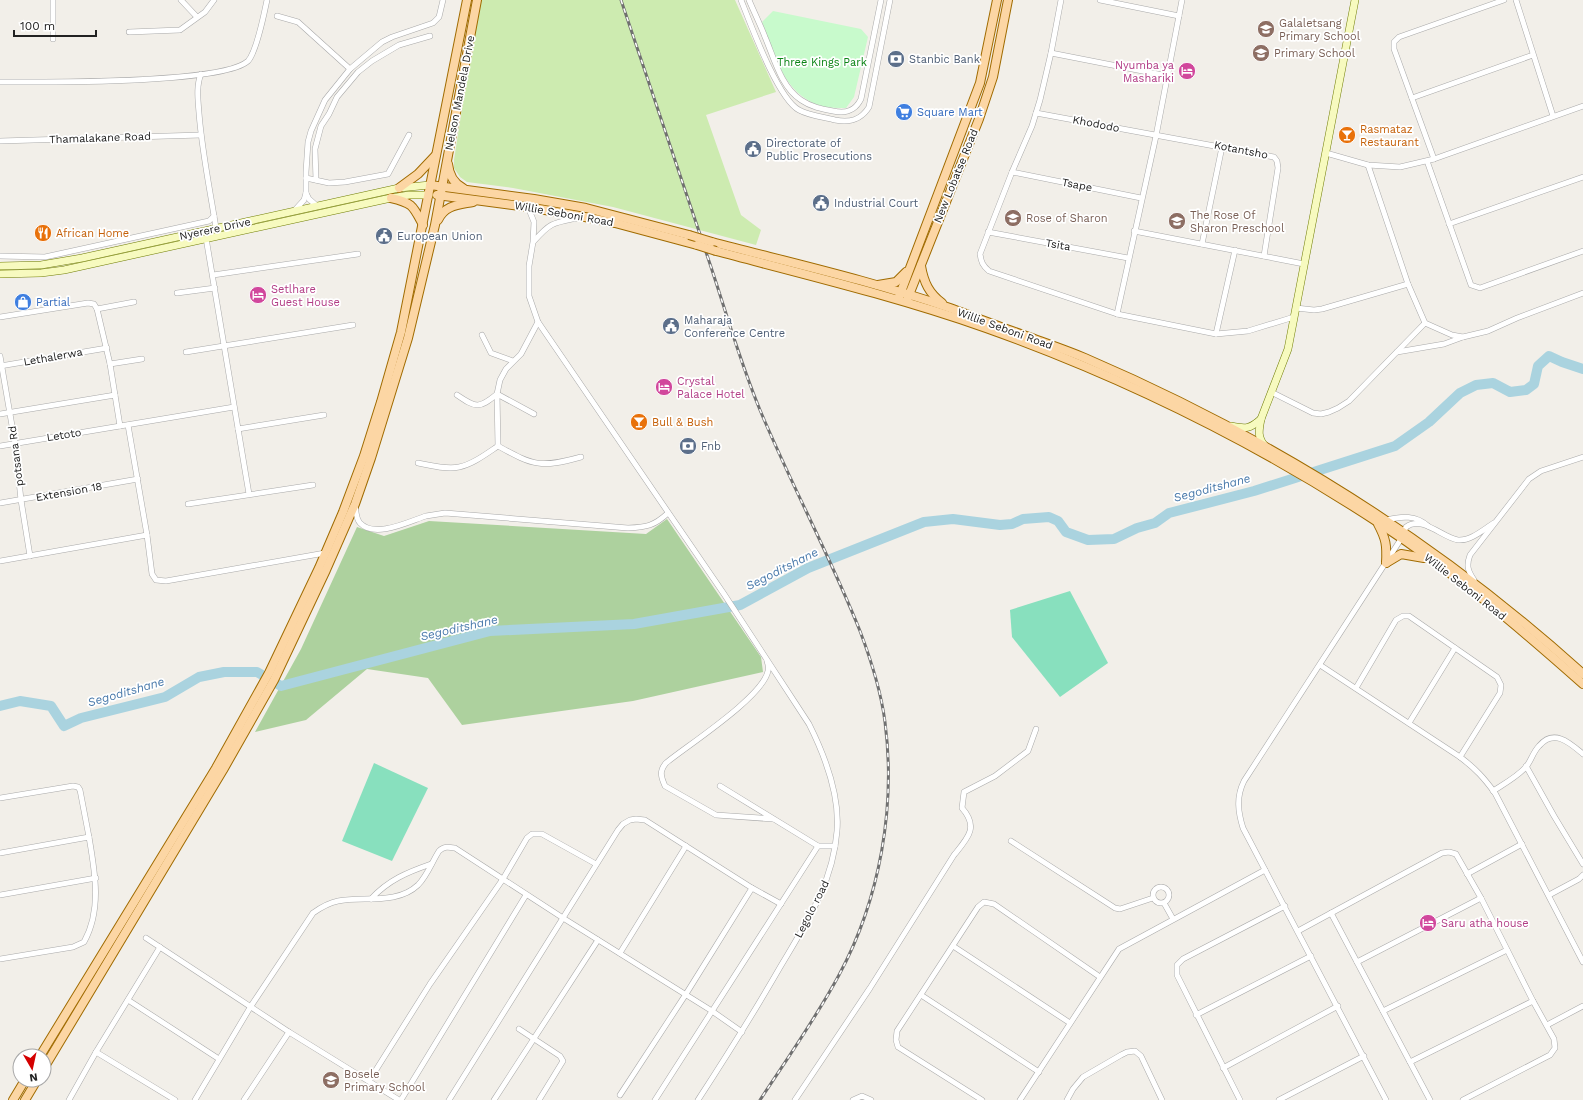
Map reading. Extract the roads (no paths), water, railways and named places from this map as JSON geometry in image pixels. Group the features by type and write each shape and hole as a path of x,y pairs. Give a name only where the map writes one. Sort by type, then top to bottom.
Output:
{"main road":[{"name":"Nelson Mandela Drive","path":"271,677 325,553 358,470 381,402 401,332 467,0"},
{"name":"Nelson Mandela Drive","path":"271,677 326,570 355,504 408,338 435,225 477,0"},
{"name":"New Lobatse Road","path":"903,298 910,265 980,83 997,0"},
{"name":"New Lobatse Road","path":"903,298 921,266 993,78 1008,0"},
{"path":"1265,446 1261,441 1259,434 1261,419 1288,349 1355,0"},
{"path":"399,188 418,174 435,156"},
{"path":"447,161 450,172 456,184 478,191"},
{"name":"Willie Seboni Road","path":"430,185 534,199 586,208 873,285 903,298 988,329 1143,392 1281,459"},
{"name":"Nyerere Drive","path":"0,266 41,265 60,262 399,188 430,185"},
{"name":"Nyerere Drive","path":"0,274 41,273 64,270 391,198 409,195 429,195"},
{"name":"Willie Seboni Road","path":"429,195 441,195 528,207 615,223 716,251 903,298 950,308 1082,357 1146,385 1227,425 1265,446 1281,459"},
{"path":"391,198 405,201 409,204 416,212 423,225"},
{"path":"435,225 443,211 455,206 478,201"},
{"path":"873,285 896,282 902,277 910,265"},
{"path":"921,266 928,290 934,297 950,308"},
{"path":"1227,425 1247,428 1254,425 1261,419"},
{"path":"1281,459 1343,496"},
{"name":"Willie Seboni Road","path":"1343,496 1387,520 1431,560 1538,643 1583,684"},
{"name":"Willie Seboni Road","path":"1343,496 1377,522 1402,535 1478,585 1541,636 1583,674"},
{"path":"1377,522 1385,536 1387,544 1386,563"},
{"path":"1386,563 1402,554 1409,554 1431,560"},
{"path":"52,1055 224,770 248,719 271,677"},
{"path":"45,1048 216,768 248,719"},
{"path":"13,1100 20,1088"},
{"path":"25,1100 32,1088"}],"street":[{"path":"53,0 53,39"},
{"path":"182,0 197,17"},
{"path":"129,32 180,30 205,12 214,0"},
{"path":"0,82 122,80 218,72 241,66 249,60 254,49 267,0"},
{"path":"294,211 304,200 306,193 308,142 311,131 325,100 350,69 382,42 392,36 433,23 438,17 443,0"},
{"path":"741,0 775,80 787,100 799,110 843,122 855,120 864,114 869,106 890,0"},
{"path":"749,0 781,74 790,90 800,100 813,106 840,113 849,112 858,106 861,99 881,0"},
{"path":"1061,0 1051,53 1036,113 980,254 983,266 989,271 1116,314 1216,334 1248,331 1294,317"},
{"path":"1100,0 1179,16"},
{"path":"1116,314 1156,136 1182,0"},
{"path":"1434,159 1394,49 1394,42 1399,37 1504,0"},
{"path":"1516,0 1553,116"},
{"path":"276,16 298,22 350,69"},
{"path":"316,180 315,149 321,126 329,114 337,97 358,72 372,61 399,45 430,36"},
{"path":"1051,53 1168,76"},
{"path":"1412,98 1533,55"},
{"path":"201,74 198,81 201,135 216,228"},
{"path":"1326,153 1368,164 1400,167 1434,159 1583,106"},
{"name":"Khododo","path":"1036,113 1156,136"},
{"name":"Thamalakane Road","path":"0,141 201,135"},
{"path":"306,178 329,182 345,182 388,174 409,135"},
{"name":"Kotantsho","path":"1156,136 1274,156 1277,161 1278,168 1264,256"},
{"path":"1202,244 1222,147"},
{"path":"1427,161 1471,285 1475,288 1480,288 1583,251"},
{"path":"1368,164 1408,284 1424,323 1452,335 1464,337"},
{"name":"Tsape","path":"1012,172 1142,198"},
{"path":"1449,224 1583,177"},
{"path":"306,193 309,199 317,206"},
{"name":"Legolo road","path":"528,207 534,222 528,281 529,296 538,322 724,594 809,724 820,747 828,772 836,807 837,830 833,860 822,892 808,919 742,1032 698,1100"},
{"path":"0,256 45,257 209,221 214,216"},
{"path":"533,242 547,227 554,223 585,217"},
{"path":"1134,231 1304,264"},
{"name":"Tsita","path":"988,232 1128,258"},
{"path":"206,238 249,494"},
{"path":"1216,334 1235,250"},
{"path":"213,275 358,254"},
{"path":"1296,308 1314,310 1322,309 1408,284"},
{"path":"177,293 215,288"},
{"path":"1397,352 1444,344 1488,331 1517,318 1583,293"},
{"path":"97,309 134,302"},
{"path":"0,317 88,303 94,304 97,309 107,348 120,426"},
{"path":"498,446 497,394 502,374 521,354 538,322"},
{"path":"1271,392 1313,413 1321,414 1338,408 1349,402 1424,323"},
{"path":"186,352 353,325"},
{"path":"482,335 491,353 513,361"},
{"name":"Lethalerwa","path":"1,366 107,348"},
{"name":"potsana Rd","path":"0,356 15,443 21,500 30,556"},
{"path":"110,364 142,359"},
{"path":"457,395 471,405 480,405 486,404 497,394"},
{"path":"497,394 534,414"},
{"path":"0,414 115,395"},
{"name":"Letoto","path":"0,446 234,407"},
{"path":"238,429 324,415"},
{"path":"128,425 138,479 152,574 156,580 159,581 325,553"},
{"path":"498,446 524,460 538,464 557,463 581,457"},
{"path":"418,463 450,468 459,467 473,462 498,446"},
{"path":"1478,585 1469,573 1467,563 1470,555 1529,479 1540,471 1583,457"},
{"name":"Extension 18","path":"0,503 138,479"},
{"path":"188,504 313,485"},
{"path":"355,504 360,523 369,528 378,530 390,528 427,516 445,513 628,528 651,525 658,522 668,513"},
{"path":"1387,520 1412,517 1423,521 1429,526 1458,540 1474,536 1494,523"},
{"path":"1386,1100 1338,1006 1243,828 1240,817 1238,795 1244,781 1386,563 1406,527 1412,524 1429,526"},
{"path":"0,561 147,535"},
{"path":"1356,688 1396,620 1403,616 1409,616 1497,677 1501,686 1500,693 1460,757"},
{"path":"1409,723 1455,648"},
{"path":"767,660 768,670 765,678 755,692 718,724 666,763 661,768 661,774 665,786 716,815 773,819"},
{"path":"1320,665 1476,769 1493,791 1583,962"},
{"path":"795,1100 870,988 954,855 969,836 971,828 969,816 962,808 964,792 995,776 1028,751 1036,729"},
{"path":"1493,791 1520,772 1526,766 1539,746 1547,739 1559,738 1568,740 1583,754"},
{"path":"1526,766 1583,864"},
{"path":"0,798 73,786 78,787 80,790 96,878 93,923 84,942 73,947 0,959"},
{"path":"720,786 818,846 835,846"},
{"path":"448,1100 596,864 623,824 636,819 645,820 752,888 781,904"},
{"path":"369,1081 430,984 502,880 527,838 532,834 542,834 596,864"},
{"path":"0,853 89,837"},
{"path":"1011,841 1115,908 1120,909 1152,898"},
{"path":"1468,874 1522,844"},
{"path":"620,953 686,846"},
{"path":"655,1100 818,846"},
{"path":"195,1100 251,1006 313,913 323,906 336,901 387,899 411,891 419,885 442,848 456,848 502,880 686,994 742,1032"},
{"path":"1298,931 1442,853 1449,852 1456,854 1481,898 1547,1025 1554,1039 1555,1048 1550,1055 1463,1100"},
{"path":"371,899 390,881 431,864"},
{"path":"1020,1100 1119,948 1265,870"},
{"path":"1549,895 1579,879 1583,875"},
{"path":"0,895 96,878"},
{"path":"1164,887 1169,894 1168,899 1164,903 1158,904 1152,898 1152,892 1156,888 1164,887"},
{"path":"620,1095 686,994 752,888"},
{"path":"146,938 289,1032 400,1100 526,895"},
{"path":"1357,962 1481,898"},
{"path":"982,1100 898,1047 896,1040 897,1031 978,907 984,902 994,904 1100,976"},
{"path":"1164,903 1173,919"},
{"path":"1240,1100 1177,975 1177,966 1183,959 1285,906"},
{"path":"1331,913 1430,1100"},
{"path":"494,1100 598,940"},
{"path":"953,946 1070,1023"},
{"path":"69,1100 96,1052 160,947"},
{"path":"1383,1011 1507,950"},
{"path":"1196,1015 1311,956"},
{"path":"921,995 1039,1072"},
{"path":"128,1000 219,1059"},
{"path":"1410,1062 1533,1000"},
{"path":"1224,1068 1338,1006"},
{"path":"1547,1025 1583,1006"},
{"path":"519,1030 563,1059 539,1100"},
{"path":"244,1100 289,1032"},
{"path":"1067,1100 1072,1089 1083,1078 1121,1055 1135,1051 1141,1056 1160,1099"},
{"path":"96,1052 175,1100"},
{"path":"1279,1100 1364,1056"},
{"path":"853,1100 862,1096 871,1100"}],"waterway":[{"name":"Segoditshane","path":"0,706 20,701 51,706 64,726 81,718 165,697 199,677 224,672 257,672 281,686 490,631 634,624 740,605 808,568 924,522 953,519 1000,525 1012,524 1023,519 1049,517 1058,521 1066,532 1088,540 1114,539 1137,528 1155,523 1169,513 1254,491 1395,446 1429,422 1460,393 1476,385 1493,383 1510,392 1526,390 1534,384 1538,366 1549,356 1583,369"}],"railway":[{"path":"621,0 746,374 772,438 836,575 860,631 875,676 885,722 888,754 886,819 882,852 865,915 853,946 821,1007 760,1100"}],"place":[{"name":"Galaletsang Primary School","path":"1266,29"},
{"name":"Primary School","path":"1261,53"},
{"name":"Stanbic Bank","path":"896,59"},
{"name":"Nyumba ya Mashariki","path":"1187,71"},
{"name":"Square Mart","path":"904,112"},
{"name":"Rasmataz Restaurant","path":"1347,135"},
{"name":"Directorate of Public Prosecutions","path":"753,149"},
{"name":"Industrial Court","path":"821,203"},
{"name":"Rose of Sharon","path":"1013,218"},
{"name":"The Rose Of Sharon Preschool","path":"1177,221"},
{"name":"African Home","path":"43,233"},
{"name":"European Union","path":"384,236"},
{"name":"Setlhare Guest House","path":"258,295"},
{"name":"Partial","path":"23,302"},
{"name":"Maharaja Conference Centre","path":"671,326"},
{"name":"Crystal Palace Hotel","path":"664,387"},
{"name":"Bull & Bush","path":"639,422"},
{"name":"Fnb","path":"688,446"},
{"name":"Saru atha house","path":"1428,923"},
{"name":"Bosele Primary School","path":"331,1080"}],"park label":[{"name":"Three Kings Park","path":"822,62"}]}
